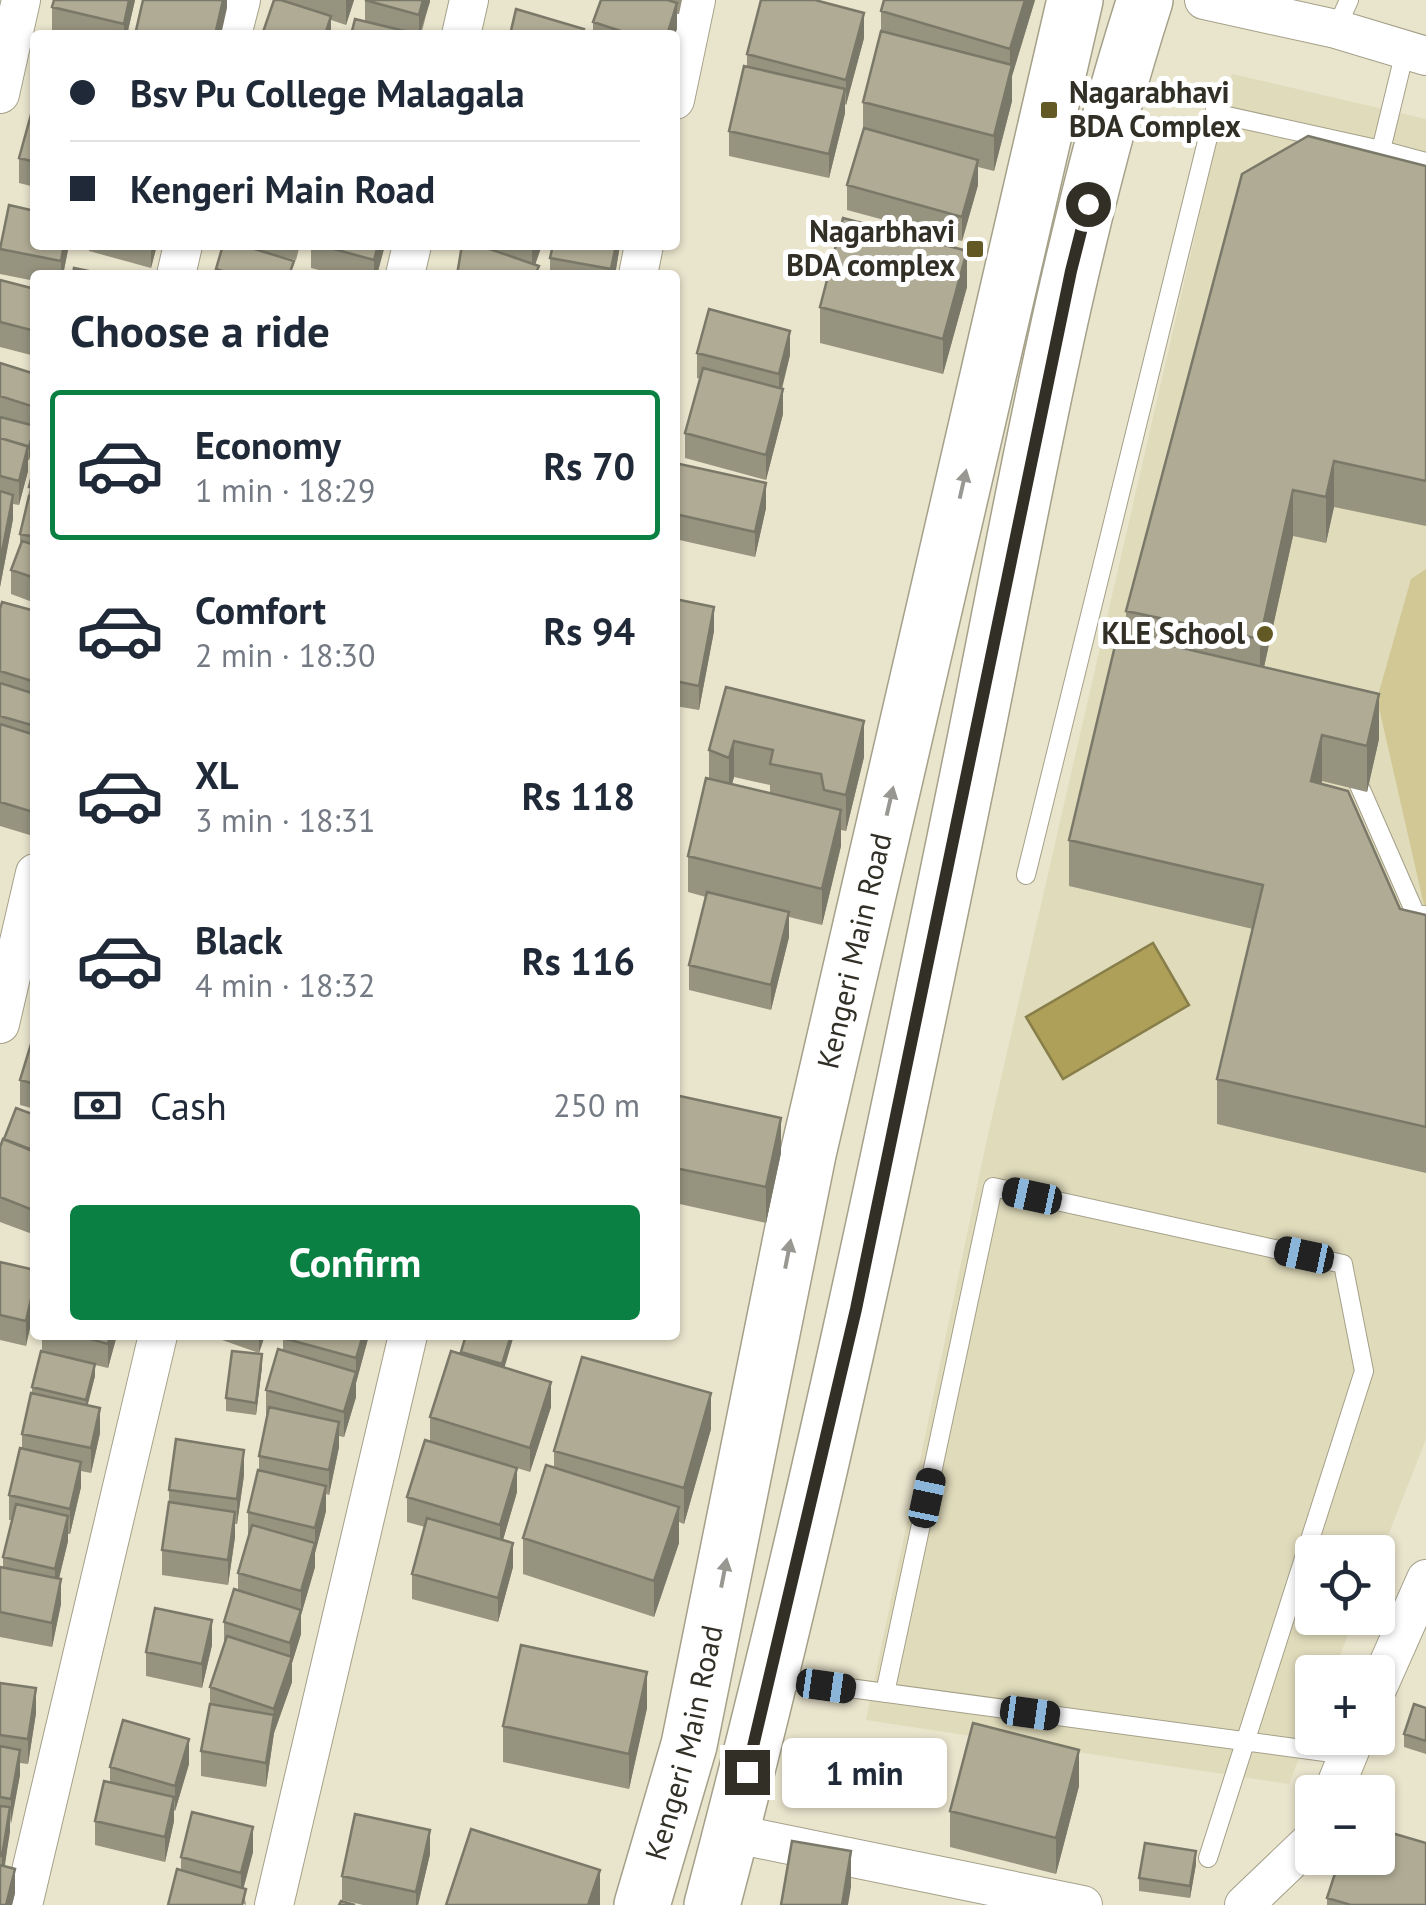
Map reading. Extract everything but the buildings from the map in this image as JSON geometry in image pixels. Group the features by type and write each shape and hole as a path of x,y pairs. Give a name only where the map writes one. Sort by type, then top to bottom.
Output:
{"main road":[{"name":"Kengeri Main Road","path":"642,1905 689,1745 792,1148 1075,0"},
{"path":"712,1905 770,1678 856,1309 1071,271 1145,0"}],"street":[{"path":"0,94 21,0"},
{"path":"233,30 240,0"},
{"path":"462,30 469,0"},
{"path":"680,76 696,0"},
{"path":"1204,0 1343,14 1416,54"},
{"path":"0,1024 24,897"},
{"path":"24,1905 157,1340"},
{"path":"274,1905 407,1340"},
{"path":"1392,1655 1426,1579"},
{"path":"732,1832 1083,1905"},
{"path":"1244,1905 1295,1856"}],"lane":[{"path":"1381,150 1416,54"},
{"path":"1026,874 1214,112 1426,162"},
{"path":"1345,753 1416,915 1426,916"},
{"path":"886,1693 993,1187 1344,1264 1364,1370 1208,1858"},
{"path":"770,1678 1246,1742 1295,1744"}],"shaded area":[{"path":"1232,74 1426,119 1426,1439 1388,1535 1295,1535 1295,1635 1348,1635 1340,1655 1295,1655 1295,1755 1300,1755 1289,1784 866,1720 985,1148"},
{"path":"1426,569 1426,914 1377,699 1411,579"},
{"path":"1153,943 1189,1005 1063,1079 1026,1017"}],"place":[{"name":"Nagarabhavi BDA Complex","path":"1049,110"},
{"name":"Nagarbhavi BDA complex","path":"975,249"},
{"name":"KLE School","path":"1265,634"}],"route":[{"path":"747,1772 847,1347 1088,204"}]}
